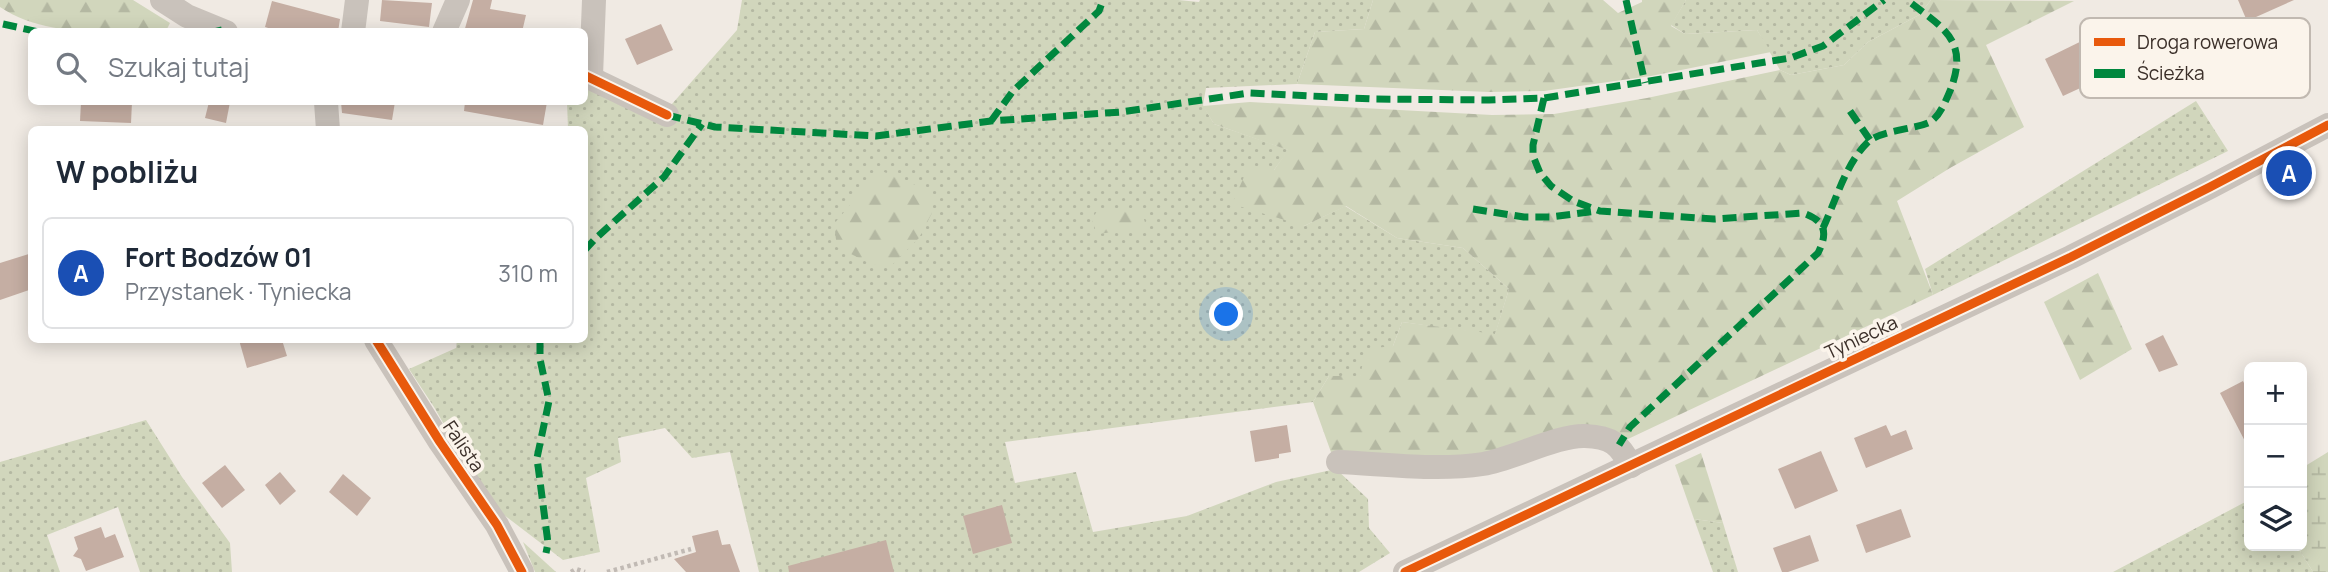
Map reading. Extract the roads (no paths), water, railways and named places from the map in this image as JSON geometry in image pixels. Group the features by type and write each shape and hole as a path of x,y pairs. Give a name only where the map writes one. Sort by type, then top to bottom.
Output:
{"street":[{"path":"162,0 187,16 216,28"},
{"path":"354,28 357,0"},
{"path":"446,28 458,0"},
{"path":"594,0 588,76 667,115"},
{"path":"326,105 328,126"},
{"name":"Tyniecka","path":"1405,572 2071,257 2328,125"},
{"name":"Falista","path":"378,343 440,442 497,525 522,572"},
{"path":"1338,462 1441,466 1479,464 1584,436 1619,445 1631,466"}],"place":[{"name":"Fort Bodzów 01","path":"2289,173"}]}
